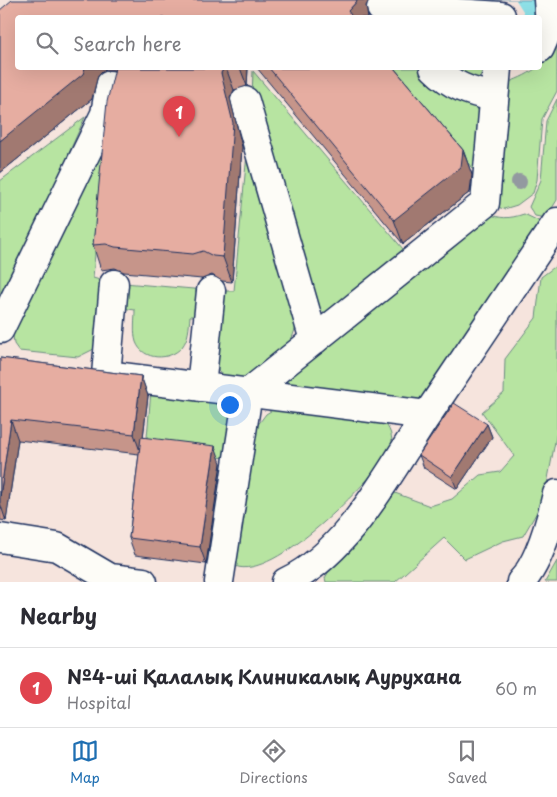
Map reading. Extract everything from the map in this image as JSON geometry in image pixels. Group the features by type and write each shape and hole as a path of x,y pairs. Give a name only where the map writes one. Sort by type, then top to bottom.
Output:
{"lane":[{"path":"542,43 550,25 548,0"},
{"path":"381,8 416,9 461,14 502,11"},
{"path":"436,70 446,80 468,92 494,97"},
{"path":"219,582 248,393 485,203 494,97 501,70"},
{"path":"0,329 105,114 110,84"},
{"path":"246,101 314,340"},
{"path":"286,582 324,558 357,519 557,222"},
{"path":"106,375 114,284"},
{"path":"201,387 211,291"},
{"path":"77,371 427,415"},
{"path":"522,582 529,574 551,519 557,494"},
{"path":"0,538 57,547 110,578 143,582"}],"green space":[{"path":"557,41 557,91 542,119 537,180 533,193 517,205 504,209 494,206 503,84 533,70 542,70 542,63"},
{"path":"391,70 428,70 476,106 481,116 477,174"},
{"path":"448,70 485,70 481,76 475,80"},
{"path":"253,71 403,249 411,245 417,249 330,314 321,311 314,303 252,97"},
{"path":"557,99 557,200 546,218 535,216 529,207 541,180 546,121"},
{"path":"85,117 0,308 0,181"},
{"path":"105,130 93,278 100,280 98,340 94,349 78,357 19,351 14,344 12,326"},
{"path":"248,143 298,316 291,340 281,355 245,380 225,376 216,367 214,361 220,291 234,291"},
{"path":"486,213 505,218 524,214 541,222 422,402 291,387 287,382 288,377"},
{"path":"557,265 557,431 544,500 523,536 503,541 465,559 444,538 395,582 326,582 325,578 347,542 364,521 395,493 430,506 452,499 480,475 500,472 514,456 482,412 504,393 505,359 536,318 541,277"},
{"path":"124,283 205,290 202,316 190,316 186,340 177,352 164,357 157,357 144,353 139,348 135,334 135,310 122,308"},
{"path":"151,391 222,404 232,415 226,458 146,449"},
{"path":"274,409 385,423 391,436 391,451 343,504 296,544 273,559 252,567 235,566 257,426 266,414"},
{"path":"557,561 557,582 545,582"}],"water":[{"path":"466,0 535,0 538,15 462,15"}],"pier":[{"path":"484,0 516,0 523,11 523,15 465,15"}],"building":[{"path":"12,0 358,0 348,11 351,15 15,15 15,70 84,70 83,74 0,141 0,10"},
{"path":"115,70 223,70 221,73 233,123 223,257 213,256 203,251 193,254 115,247 106,244 93,245 107,102"},
{"path":"271,70 396,70 463,150 461,167 394,220"},
{"path":"0,358 141,376 134,434 11,420 0,497"},
{"path":"454,403 487,424 452,477 419,455"},
{"path":"141,437 215,446 200,547 129,538"}],"place":[{"name":"№4-ші Қалалық Клиникалық Аурухана","path":"179,137"}]}
